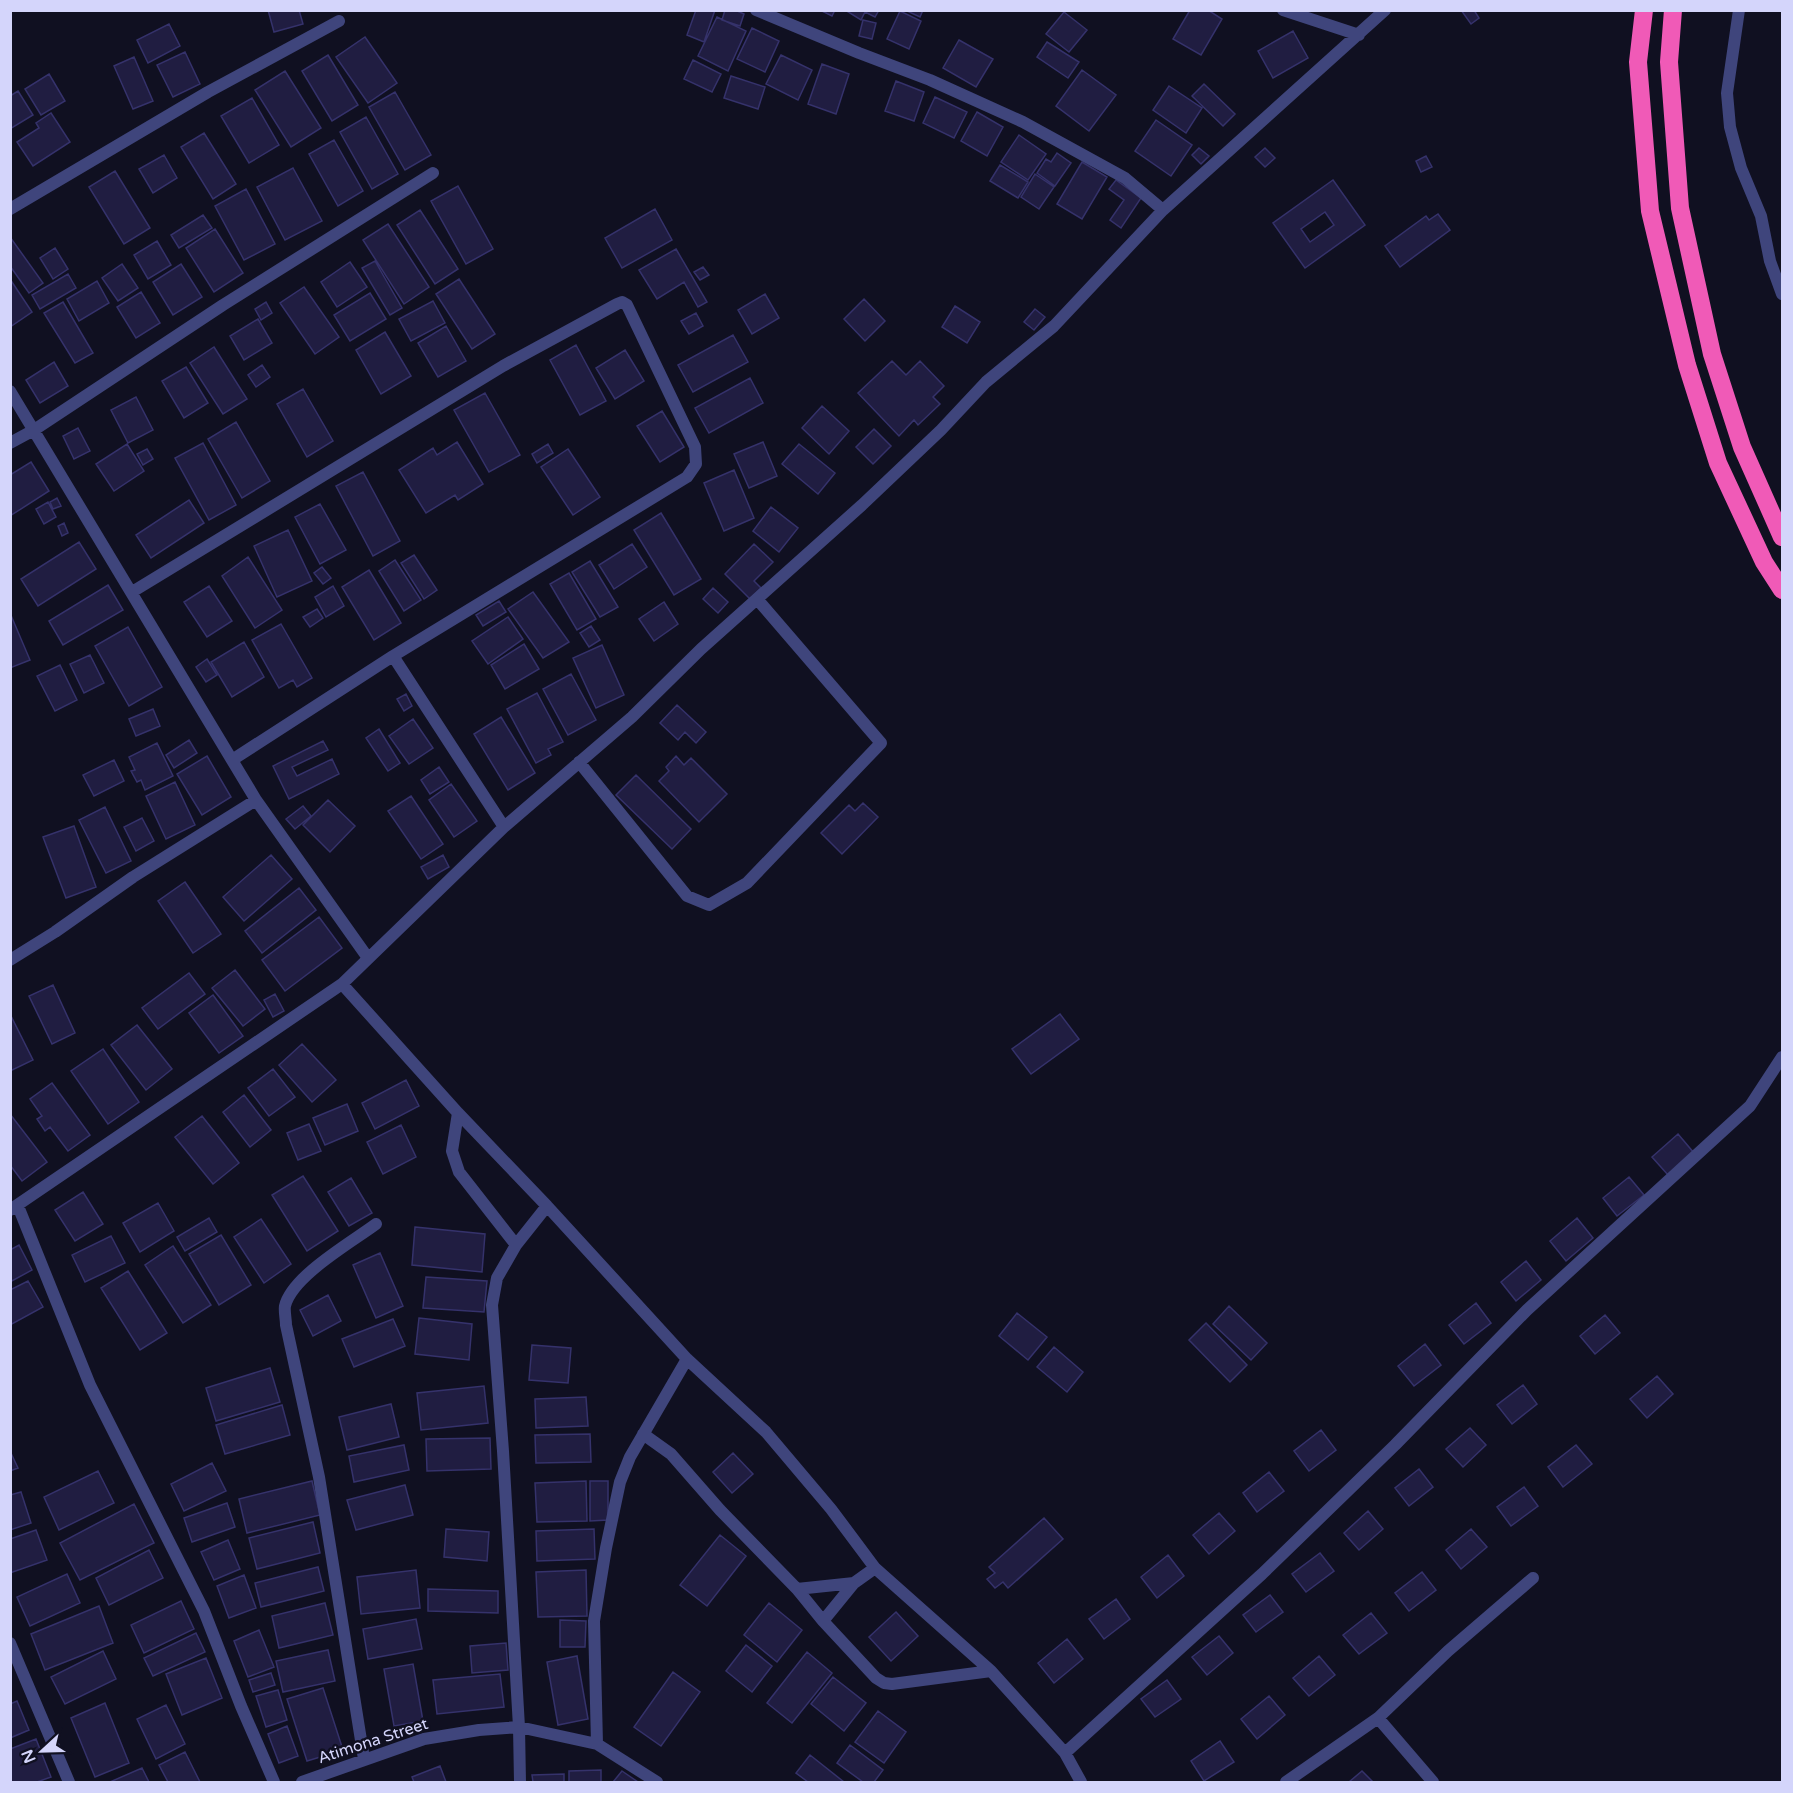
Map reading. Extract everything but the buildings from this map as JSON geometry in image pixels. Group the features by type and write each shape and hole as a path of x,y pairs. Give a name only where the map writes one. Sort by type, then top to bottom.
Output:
{"highway":[{"path":"1644,10 1638,62 1650,211 1687,365 1718,463 1764,562 1782,590"},
{"path":"1673,10 1669,62 1680,208 1712,354 1742,447 1782,537"}],"street":[{"path":"756,10 930,80 1023,122 1125,178 1163,210"},
{"path":"1283,10 1359,35"},
{"path":"274,1782 204,1611 90,1384 14,1208 342,984 504,826 632,717 700,649 878,490 941,430 986,382 1054,326 1163,210 1385,10"},
{"path":"1739,10 1727,93 1730,127 1741,168 1761,216 1770,261 1782,294"},
{"path":"11,207 107,154 208,92 339,21"},
{"path":"10,443 34,430 223,305 433,173"},
{"path":"132,592 503,366 617,304 622,302 627,305 695,447 696,464 687,477 393,656 232,760"},
{"path":"10,391 256,800 368,958"},
{"path":"579,762 687,896 709,905 747,883 881,743 757,599"},
{"path":"393,656 504,826"},
{"path":"10,960 55,932 133,877 256,800"},
{"path":"342,984 458,1113 687,1359 766,1432 831,1509 875,1568 991,1671 1065,1753 1080,1782"},
{"path":"1065,1753 1262,1574 1395,1445 1527,1310 1750,1106 1782,1057"},
{"path":"458,1113 452,1151 459,1172 516,1245"},
{"path":"520,1782 519,1727 503,1450 492,1305 497,1278 516,1245 547,1206"},
{"path":"364,1759 319,1477 286,1325 285,1306 295,1286 342,1246 376,1224"},
{"path":"597,1744 594,1621 620,1482 630,1457 687,1359"},
{"path":"643,1434 671,1454 720,1510 797,1589 876,1678 884,1683 892,1684 991,1671"},
{"path":"823,1621 854,1583 875,1568"},
{"path":"1286,1782 1378,1718 1448,1651 1533,1578"},
{"path":"797,1589 854,1583"},
{"path":"10,1643 69,1782"},
{"path":"1378,1718 1433,1782"},
{"name":"Atimona Street","path":"302,1782 424,1739 479,1730 519,1727 597,1744 657,1782"}]}
